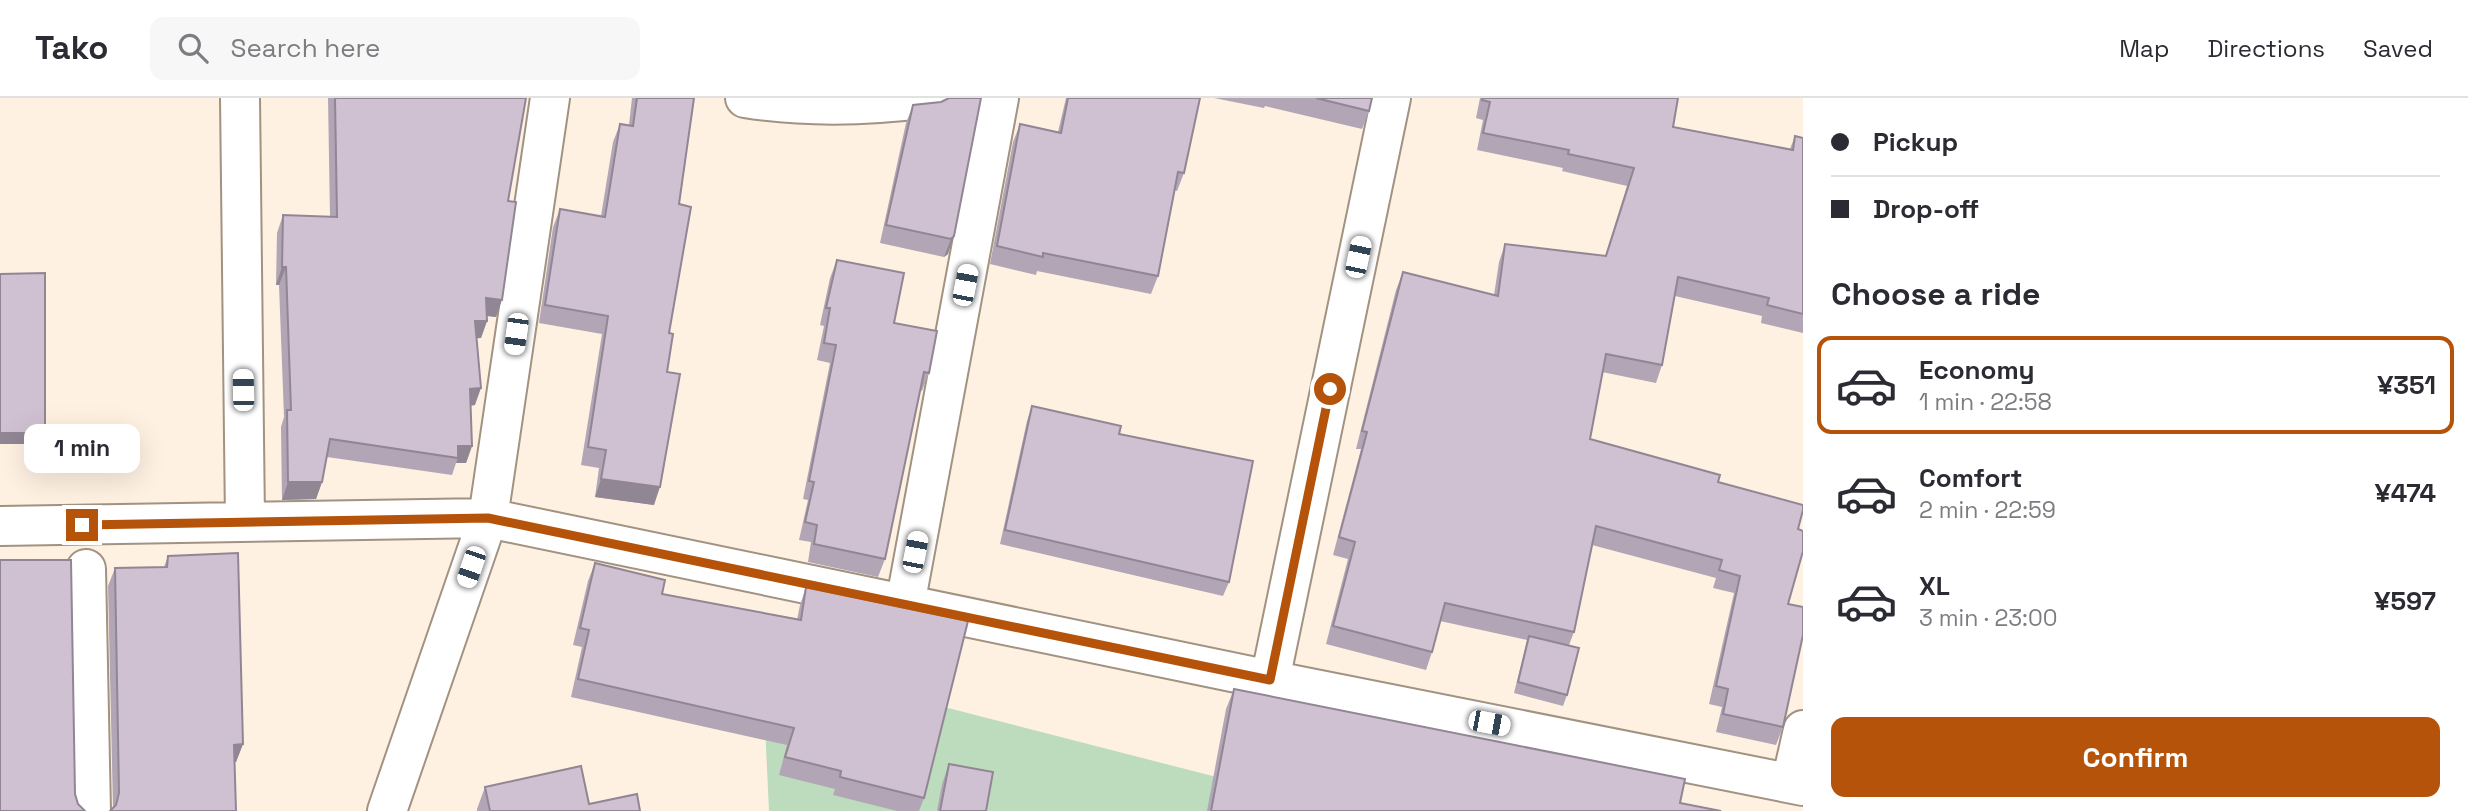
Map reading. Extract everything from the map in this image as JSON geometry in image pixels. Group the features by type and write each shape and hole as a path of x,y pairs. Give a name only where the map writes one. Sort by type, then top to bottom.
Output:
{"street":[{"path":"240,98 245,522"},
{"path":"387,811 488,518 550,98"},
{"path":"745,98 779,103 876,105 931,98"},
{"path":"905,605 999,98"},
{"path":"1270,680 1391,98"},
{"path":"0,526 488,518 1270,680 1797,785 1803,730"},
{"path":"86,569 91,811"}],"green space":[{"path":"762,660 1325,805 1343,811 769,811"}],"building":[{"path":"335,98 526,98 508,201 516,202 502,300 486,298 487,321 475,321 481,388 470,389 472,446 458,446 458,458 330,439 322,482 288,482 287,410 291,410 286,267 282,267 283,215 337,217"},
{"path":"637,98 694,98 679,204 691,207 669,333 673,334 667,372 680,374 660,487 601,479 606,450 588,447 608,316 545,305 560,209 605,217 620,124 633,126"},
{"path":"949,98 981,98 954,236 951,239 886,225 913,105 941,102"},
{"path":"1068,98 1200,98 1184,173 1178,172 1158,276 1043,253 1043,257 997,246 1020,124 1061,133"},
{"path":"1316,98 1372,98 1369,111"},
{"path":"1678,98 1673,127 1793,150 1795,136 1803,138 1803,314 1767,305 1769,298 1678,277 1662,365 1606,354 1590,439 1720,475 1718,482 1803,505 1798,529 1803,531 1803,551 1788,604 1803,607 1803,635 1783,727 1723,714 1728,689 1716,686 1740,576 1719,570 1722,560 1596,526 1574,632 1445,603 1432,652 1333,626 1355,542 1339,537 1367,432 1362,431 1403,272 1498,296 1505,244 1606,256 1634,168 1568,154 1569,150 1483,133 1490,102 1482,100"},
{"path":"837,260 904,273 894,323 937,331 929,373 924,372 885,559 814,544 817,525 805,522 814,482 809,481 836,345 824,343 830,308 826,308"},
{"path":"45,273 45,433 0,433 0,274"},
{"path":"1032,406 1121,426 1119,434 1253,461 1229,582 1005,530"},
{"path":"238,553 243,744 234,745 236,811 110,811 116,805 119,793 115,568 167,567 168,556"},
{"path":"0,560 71,560 75,794 78,804 85,811 0,811"},
{"path":"595,563 665,580 662,594 801,620 806,587 968,621 924,798 840,777 841,771 785,757 794,728 578,679 589,630 580,628"},
{"path":"1529,636 1579,648 1567,695 1518,682"},
{"path":"1234,689 1685,779 1680,803 1721,811 1211,811"},
{"path":"949,764 993,772 986,811 940,811"},
{"path":"581,766 589,804 637,794 640,811 490,811 485,787"}],"route":[{"path":"82,525 488,518 1270,680 1330,389"}]}
